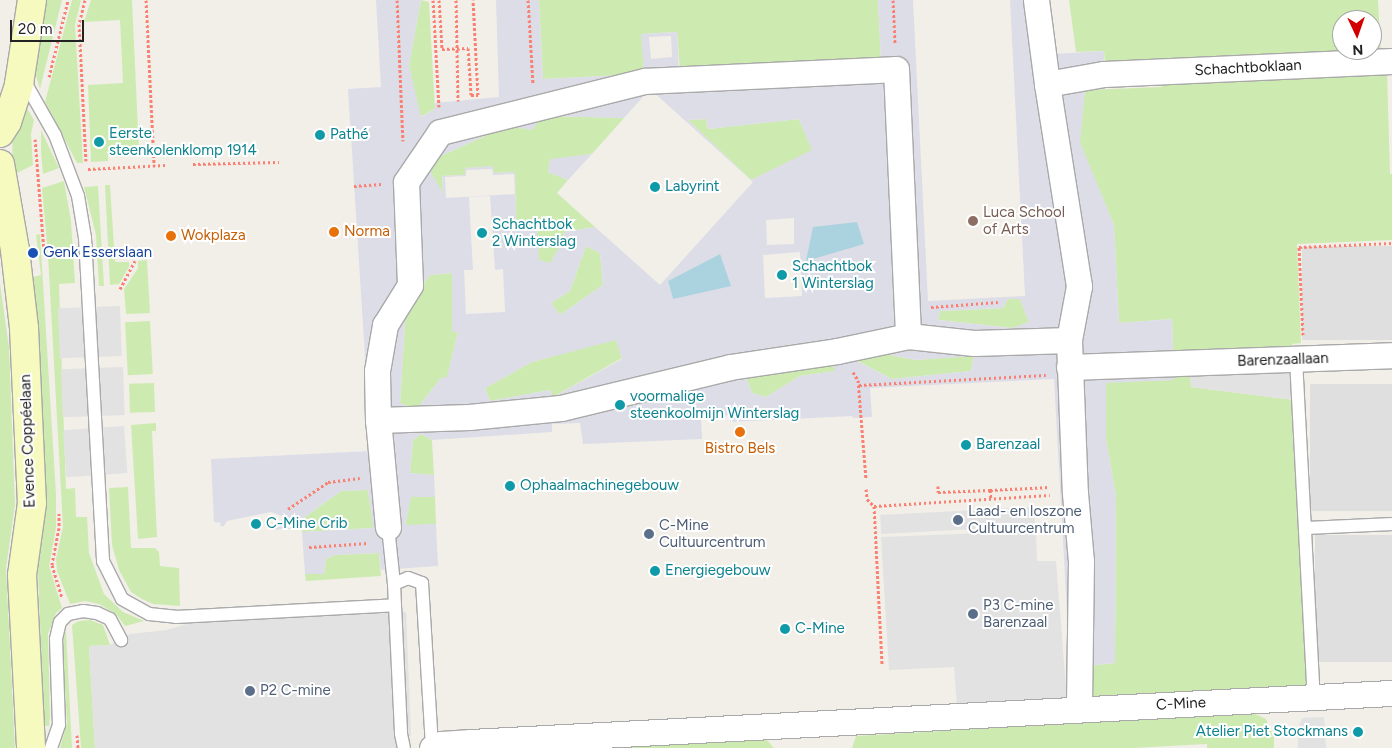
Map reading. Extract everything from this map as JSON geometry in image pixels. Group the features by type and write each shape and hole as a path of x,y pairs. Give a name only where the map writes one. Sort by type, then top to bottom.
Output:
{"street":[{"path":"0,134 7,122 20,74 32,0"},
{"path":"1036,0 1047,84 1079,286 1069,340 1065,490 1081,561 1079,709"},
{"name":"Schachtboklaan","path":"1047,84 1104,74 1392,62"},
{"path":"389,534 378,420 377,371 385,325 410,285 406,182 440,132 645,81 896,69 908,336"},
{"name":"Evence Coppéelaan","path":"0,164 24,328 32,503 22,575 31,748"},
{"path":"378,420 469,417 561,408 730,367 837,350 908,336 974,343 1069,340"},
{"name":"Barenzaallaan","path":"1069,371 1173,364 1300,348 1392,355"},
{"name":"C-Mine","path":"432,748 441,744 470,742 1392,693"}],"lane":[{"path":"20,74 55,135 78,196 85,238 103,561 122,599 149,614 176,617 395,605"},
{"path":"1300,348 1314,697"},
{"path":"1307,528 1392,524"},
{"path":"389,534 404,748"},
{"path":"394,584 408,578 422,583 432,748"},
{"path":"51,748 59,725 56,639 60,622 68,614 83,611 97,613 110,619 121,640"}],"path":[{"path":"85,0 79,24 87,169 165,165"},
{"path":"146,0 154,166"},
{"path":"397,0 403,147 423,157"},
{"path":"433,0 439,102"},
{"path":"439,0 442,49 468,48 471,95 478,94 473,0"},
{"path":"456,0 460,100"},
{"path":"528,0 534,108"},
{"path":"893,0 896,69"},
{"path":"193,164 279,162"},
{"path":"1300,348 1299,247 1392,243"},
{"path":"120,289 135,261"},
{"path":"907,308 998,302"},
{"path":"837,350 859,384 866,479"},
{"path":"859,384 1069,371"},
{"path":"288,509 328,482 383,476"},
{"path":"938,486 938,492 1065,490"},
{"path":"866,489 867,499 874,506 882,664"},
{"path":"990,490 991,499"},
{"path":"874,506 991,499 1065,490"},
{"path":"309,547 389,534"}],"shaded area":[{"path":"376,0 421,0 409,65 421,117 435,109 435,103 499,97 496,0 539,0 543,79 644,74 641,34 677,32 679,71 881,61 878,0 913,0 928,301 1025,296 1010,0 1049,0 1052,54 1104,51 1105,89 1085,90 1080,142 1114,225 1119,323 1172,319 1174,380 1106,383 1106,439 1116,496 1115,663 1088,666 1072,702 1054,379 870,388 872,417 853,418 852,416 730,422 730,415 701,417 702,439 583,444 580,423 552,424 552,432 432,440 421,434 413,440 410,473 434,475 435,497 411,497 405,525 436,524 438,566 381,570 379,553 335,555 326,559 324,574 305,574 302,532 373,528 368,490 341,491 301,520 301,528 270,530 295,521 271,512 227,521 224,526 220,526 221,523 214,522 211,459 371,451 348,89 381,87","holes":["671,36 672,57 651,59 649,37","650,89 753,182 660,285 595,227 564,232 563,241 550,263 539,260 537,231 516,228 515,172 494,173 493,166 465,168 465,175 442,176 443,193 425,163 507,126 532,130 542,116 624,118","706,119 708,129 799,119 812,150 751,180 688,120","492,169 493,175 514,174 515,194 446,198 445,177 466,176 466,170","490,196 495,270 503,269 505,312 466,314 464,270 473,270 469,197","794,218 794,244 767,245 766,220","586,246 600,253 603,285 560,315 551,303 570,291","800,252 802,296 765,298 763,255","720,254 673,299 668,281","452,273 452,332 458,332 447,377 441,378 416,410 400,403 406,306 430,275","1008,299 1020,299 1029,322 1012,328 938,320 940,311 1003,308","616,340 622,359 553,397 550,390 490,401 485,388 532,362","863,350 916,360 974,356 971,371 892,379 847,356","830,358 835,371 800,376 766,397 752,393 743,370"]},
{"path":"592,154 568,180 548,172 550,159"},
{"path":"1302,246 1392,246 1392,340 1302,340"},
{"path":"120,306 122,356 60,358 58,308"},
{"path":"123,367 125,415 63,417 61,369"},
{"path":"1293,368 1294,400 1191,387 1190,373"},
{"path":"1310,384 1392,384 1392,511 1310,511"},
{"path":"124,426 127,473 66,477 63,430"},
{"name":"Laad- en loszone Cultuurcentrum","path":"1034,507 1035,526 881,534 880,515"},
{"name":"P3 C-mine Barenzaal","path":"1036,531 1037,561 1056,561 1067,701 957,707 954,667 889,670 881,537"},
{"path":"1315,535 1392,535 1392,662 1315,662"},
{"name":"P2 C-mine","path":"406,612 411,735 399,748 95,748 89,646 110,645 130,634 167,630 190,623"},
{"path":"1324,717 1326,748 1298,748 1298,729 1302,718"}],"green space":[{"path":"44,0 62,0 40,89 35,72"},
{"path":"72,0 81,0 75,25 83,163 77,163 45,102"},
{"path":"91,0 132,0 139,152 108,153 108,161 91,162 88,85 123,83 120,20 84,22"},
{"path":"421,0 429,2 435,109 420,117 409,65"},
{"path":"539,0 878,0 881,61 680,71 677,32 642,34 644,74 543,79"},
{"path":"1069,0 1378,0 1379,10 1332,10 1332,56 1105,63 1104,51 1076,52"},
{"path":"1387,71 1390,174 1392,174 1392,240 1297,244 1301,343 1292,344 1292,349 1173,356 1172,319 1119,323 1114,225 1079,142 1085,90 1162,87 1162,80"},
{"path":"22,100 34,120 31,134 33,165 13,175 12,135"},
{"path":"542,116 624,118 592,154 550,160 548,172 568,180 557,193 595,227 564,232 563,241 550,264 539,260 516,228 515,172 494,173 493,167 465,168 465,175 442,176 443,194 425,163 507,126"},
{"path":"706,119 708,129 799,119 813,151 751,180 688,120"},
{"path":"41,130 59,168 43,174 41,152"},
{"path":"64,181 71,221 75,283 59,284 66,489 75,488 76,517 87,517 89,553 104,594 123,612 144,621 125,626 116,614 99,604 85,601 70,604 57,571 56,559 63,527 48,255 42,188"},
{"path":"105,185 110,185 115,262 129,262 129,267 119,284 110,285"},
{"path":"98,186 104,286 99,286 96,235 84,187"},
{"path":"40,234 56,494 56,528 49,566 62,608 56,613 48,634 49,726 44,726 38,571 46,501 33,277 41,275 36,235"},
{"path":"586,246 600,253 603,285 560,315 551,303 570,291"},
{"path":"147,260 150,313 126,314 124,289 138,268 138,261"},
{"path":"452,273 452,332 458,332 447,378 441,378 416,410 400,403 406,306 430,275"},
{"path":"0,283 9,348 15,505 6,568 15,748 0,748"},
{"path":"1008,299 1020,299 1029,322 1013,328 938,320 940,311 1003,308"},
{"path":"150,321 153,374 128,375 125,322"},
{"path":"616,339 622,358 553,397 550,390 490,401 485,388 532,362"},
{"path":"863,350 916,360 974,355 971,371 892,379 846,355"},
{"path":"830,358 836,371 800,376 766,397 752,393 743,370"},
{"path":"1174,373 1190,373 1191,387 1294,400 1308,689 1087,700 1088,666 1115,663 1116,496 1106,439 1106,382 1173,380"},
{"path":"154,383 155,412 130,413 129,384"},
{"path":"156,423 156,431 152,431 157,537 138,539 131,425"},
{"path":"421,434 432,440 434,475 410,473 413,440"},
{"path":"128,487 131,548 155,548 159,552 160,566 179,568 180,606 153,604 142,599 131,592 119,570 112,545 109,488"},
{"path":"368,490 374,528 302,532 301,520 341,491"},
{"path":"411,496 435,497 436,524 405,526"},
{"path":"379,553 381,576 306,581 305,574 324,574 326,559 335,555"},
{"path":"90,620 103,625 110,645 89,646 95,748 81,748 72,625 79,621"},
{"path":"66,630 72,748 60,748 67,722 62,643"},
{"path":"1253,713 1266,719 1274,737 1274,748 1207,748 1207,744 1133,748 852,748 856,736"},
{"path":"766,739 774,748 564,748"}],"water":[{"path":"857,222 864,244 806,261 813,227"},
{"path":"720,254 731,286 673,299 668,281"}],"place":[{"name":"Pathé","path":"320,135"},
{"name":"Eerste steenkolenklomp 1914","path":"99,142"},
{"name":"Labyrint","path":"655,187"},
{"name":"Luca School of Arts","path":"973,221"},
{"name":"Norma","path":"334,232"},
{"name":"Schachtbok 2 Winterslag","path":"482,233"},
{"name":"Wokplaza","path":"171,236"},
{"name":"Genk Esserslaan","path":"33,253"},
{"name":"Schachtbok 1 Winterslag","path":"782,275"},
{"name":"voormalige steenkoolmijn Winterslag","path":"620,405"},
{"name":"Bistro Bels","path":"740,432"},
{"name":"Barenzaal","path":"966,445"},
{"name":"Ophaalmachinegebouw","path":"510,486"},
{"name":"Laad- en loszone Cultuurcentrum","path":"958,520"},
{"name":"C-Mine Crib","path":"256,524"},
{"name":"C-Mine Cultuurcentrum","path":"649,534"},
{"name":"Energiegebouw","path":"655,571"},
{"name":"P3 C-mine Barenzaal","path":"973,614"},
{"name":"C-Mine","path":"785,629"},
{"name":"P2 C-mine","path":"250,691"},
{"name":"Atelier Piet Stockmans","path":"1358,732"}]}
